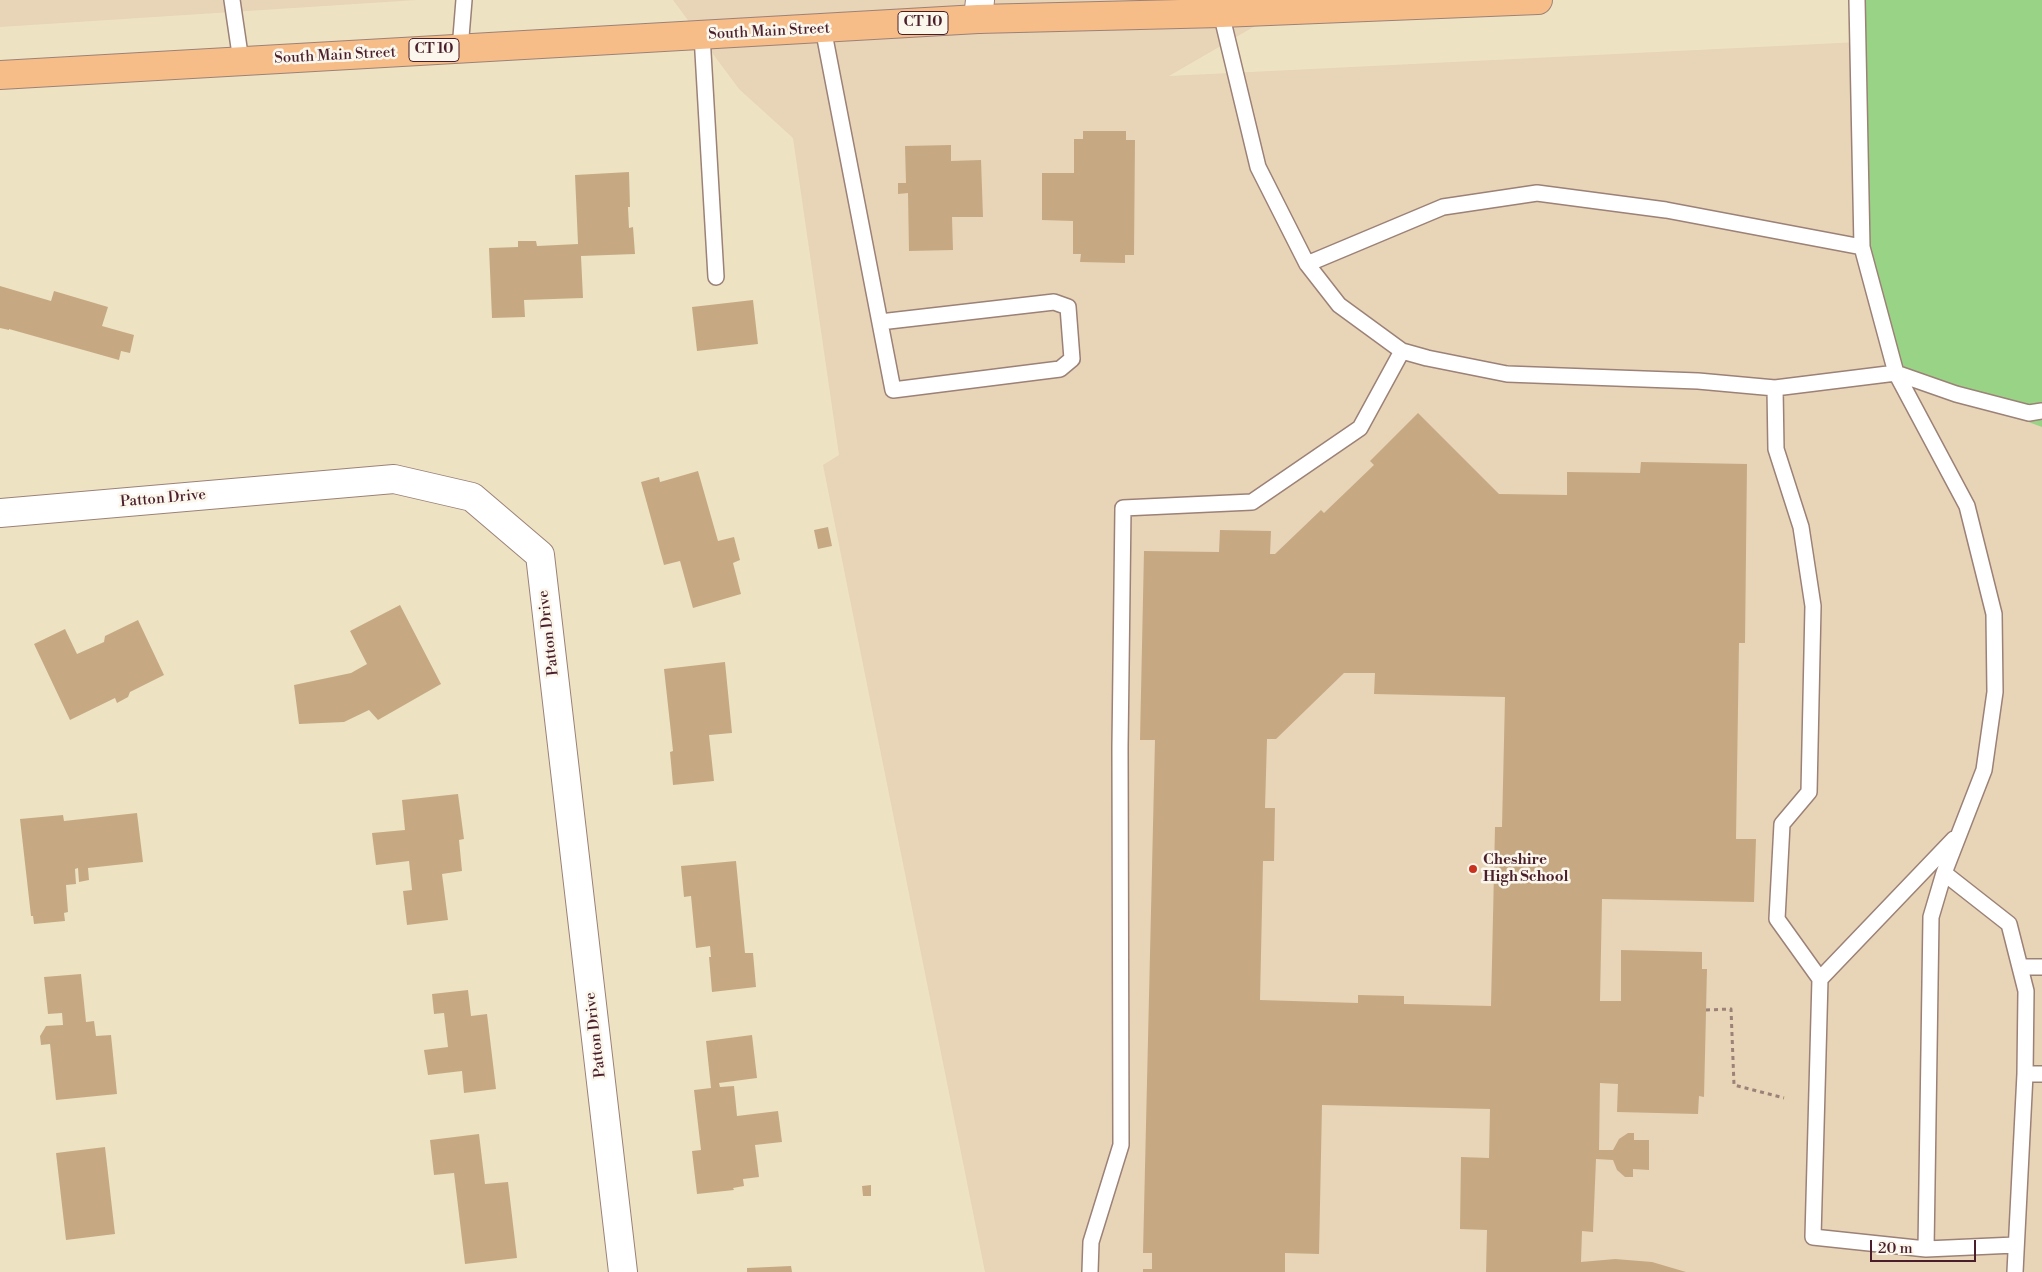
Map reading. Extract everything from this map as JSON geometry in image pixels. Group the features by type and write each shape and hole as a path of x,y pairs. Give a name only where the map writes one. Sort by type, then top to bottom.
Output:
{"highway":[{"name":"South Main Street","path":"0,75 824,28 979,10 1221,13 1399,3 1538,0"}],"street":[{"name":"Patton Drive","path":"0,513 394,479 472,497 540,554 623,1272"}],"lane":[{"path":"232,0 241,62"},
{"path":"460,49 464,0"},
{"path":"1857,0 1862,246 1896,373 1967,506 1994,614 1995,692 1984,770 1944,873 1931,917 1926,1249"},
{"path":"1221,13 1258,167 1307,264 1339,305 1402,351 1507,374 1698,380 1775,388 1896,373 1956,394 2029,413 2042,411"},
{"path":"824,28 886,362 893,390 1060,369 1072,359 1068,307 1054,302 880,322"},
{"path":"702,35 716,278"},
{"path":"1307,264 1443,207 1538,193 1666,210 1862,246"},
{"path":"1090,1272 1091,1242 1120,1145 1119,795 1122,508 1252,502 1360,428 1402,351"},
{"path":"1775,388 1776,449 1801,527 1812,606 1809,792 1782,824 1777,919 1820,979 1813,1237 1926,1249 2015,1245"},
{"path":"1820,979 1959,834"},
{"path":"1944,873 2009,924 2026,991 2025,1074 2015,1272"},
{"path":"2020,967 2042,967"},
{"path":"2025,1074 2042,1074"}],"path":[{"path":"1706,1010 1731,1010 1734,1085 1784,1098"}],"shaded area":[{"path":"0,0 417,0 0,27"},
{"name":"Cheshire High School","path":"673,0 1300,0 1169,76 2042,33 2042,1272 985,1272 823,465 839,455 793,138 739,89"}],"green space":[{"path":"1857,0 2042,0 2042,427 1896,373 1862,247"}],"building":[{"path":"1083,131 1126,131 1126,140 1135,140 1134,255 1125,255 1125,263 1080,262 1081,254 1073,254 1073,221 1042,220 1042,173 1074,173 1074,139 1083,139"},
{"path":"951,145 951,161 981,160 983,217 952,217 953,250 909,251 908,193 898,194 898,183 906,183 905,146"},
{"path":"629,172 629,228 633,227 635,254 581,256 583,298 524,300 525,317 492,318 489,248 518,247 518,241 536,241 537,246 578,244 575,175"},
{"path":"0,286 51,301 54,291 108,307 102,326 134,335 130,353 121,351 119,360 0,328"},
{"path":"753,300 758,344 697,351 692,307"},
{"name":"Cheshire High School","path":"1418,413 1499,494 1567,495 1567,472 1640,473 1641,462 1747,464 1745,643 1739,643 1736,839 1756,839 1754,902 1602,899 1600,1001 1621,1001 1621,950 1702,952 1702,969 1707,969 1704,1097 1699,1096 1698,1114 1617,1112 1618,1084 1600,1083 1599,1150 1613,1150 1619,1139 1628,1133 1634,1133 1634,1140 1649,1140 1649,1170 1633,1169 1633,1177 1625,1177 1617,1170 1613,1160 1596,1159 1593,1232 1582,1231 1581,1262 1615,1259 1652,1262 1686,1272 1486,1272 1487,1230 1460,1229 1461,1157 1489,1158 1490,1109 1322,1105 1319,1254 1285,1253 1285,1272 1143,1272 1143,1269 1152,1269 1152,1253 1143,1253 1155,740 1140,740 1144,551 1219,552 1220,530 1271,531 1270,554 1275,554 1321,510 1324,513 1374,465 1370,461","holes":["1344,673 1375,673 1374,694 1505,697 1502,827 1495,827 1491,1006 1404,1004 1404,996 1358,995 1358,1003 1260,1000 1263,861 1274,861 1275,808 1265,808 1267,739 1276,739"]},
{"path":"698,471 718,541 734,537 740,560 733,563 741,594 693,608 680,561 664,565 641,482 659,477 660,482"},
{"path":"828,527 832,546 818,549 814,530"},
{"path":"400,605 441,684 378,720 369,710 344,722 299,724 294,685 351,673 367,664 350,631"},
{"path":"138,620 164,675 130,692 128,697 117,703 115,698 70,720 34,644 65,629 77,654 104,642 105,636"},
{"path":"725,662 732,733 709,735 714,781 673,785 670,752 673,751 664,669"},
{"path":"458,794 464,839 459,840 462,871 442,874 448,920 407,925 403,891 412,890 409,861 376,865 372,833 405,830 402,800"},
{"path":"137,813 143,862 88,868 89,880 79,882 78,868 75,869 76,884 66,885 68,912 64,913 65,921 34,924 33,916 31,916 20,819 63,815 64,821"},
{"path":"736,861 745,953 753,953 756,987 712,992 710,946 696,948 691,896 684,897 681,866"},
{"path":"81,974 86,1022 94,1021 96,1036 111,1035 117,1094 56,1100 50,1044 41,1045 40,1036 46,1026 63,1025 62,1013 48,1014 44,977"},
{"path":"468,990 471,1016 487,1014 496,1089 464,1093 462,1071 428,1075 424,1050 448,1047 444,1013 434,1014 432,994"},
{"path":"752,1035 757,1078 719,1083 720,1087 734,1086 737,1116 778,1111 782,1142 755,1145 759,1177 743,1179 744,1186 733,1188 734,1190 697,1194 692,1151 701,1150 694,1090 711,1088 706,1041"},
{"path":"479,1134 485,1184 508,1182 517,1258 465,1264 454,1173 434,1175 430,1140"},
{"path":"105,1147 115,1234 66,1240 56,1153"},
{"path":"871,1185 871,1196 863,1196 862,1186"},
{"path":"791,1266 792,1272 747,1272 747,1268"}],"place":[{"name":"Cheshire High School","path":"1473,869"}]}
